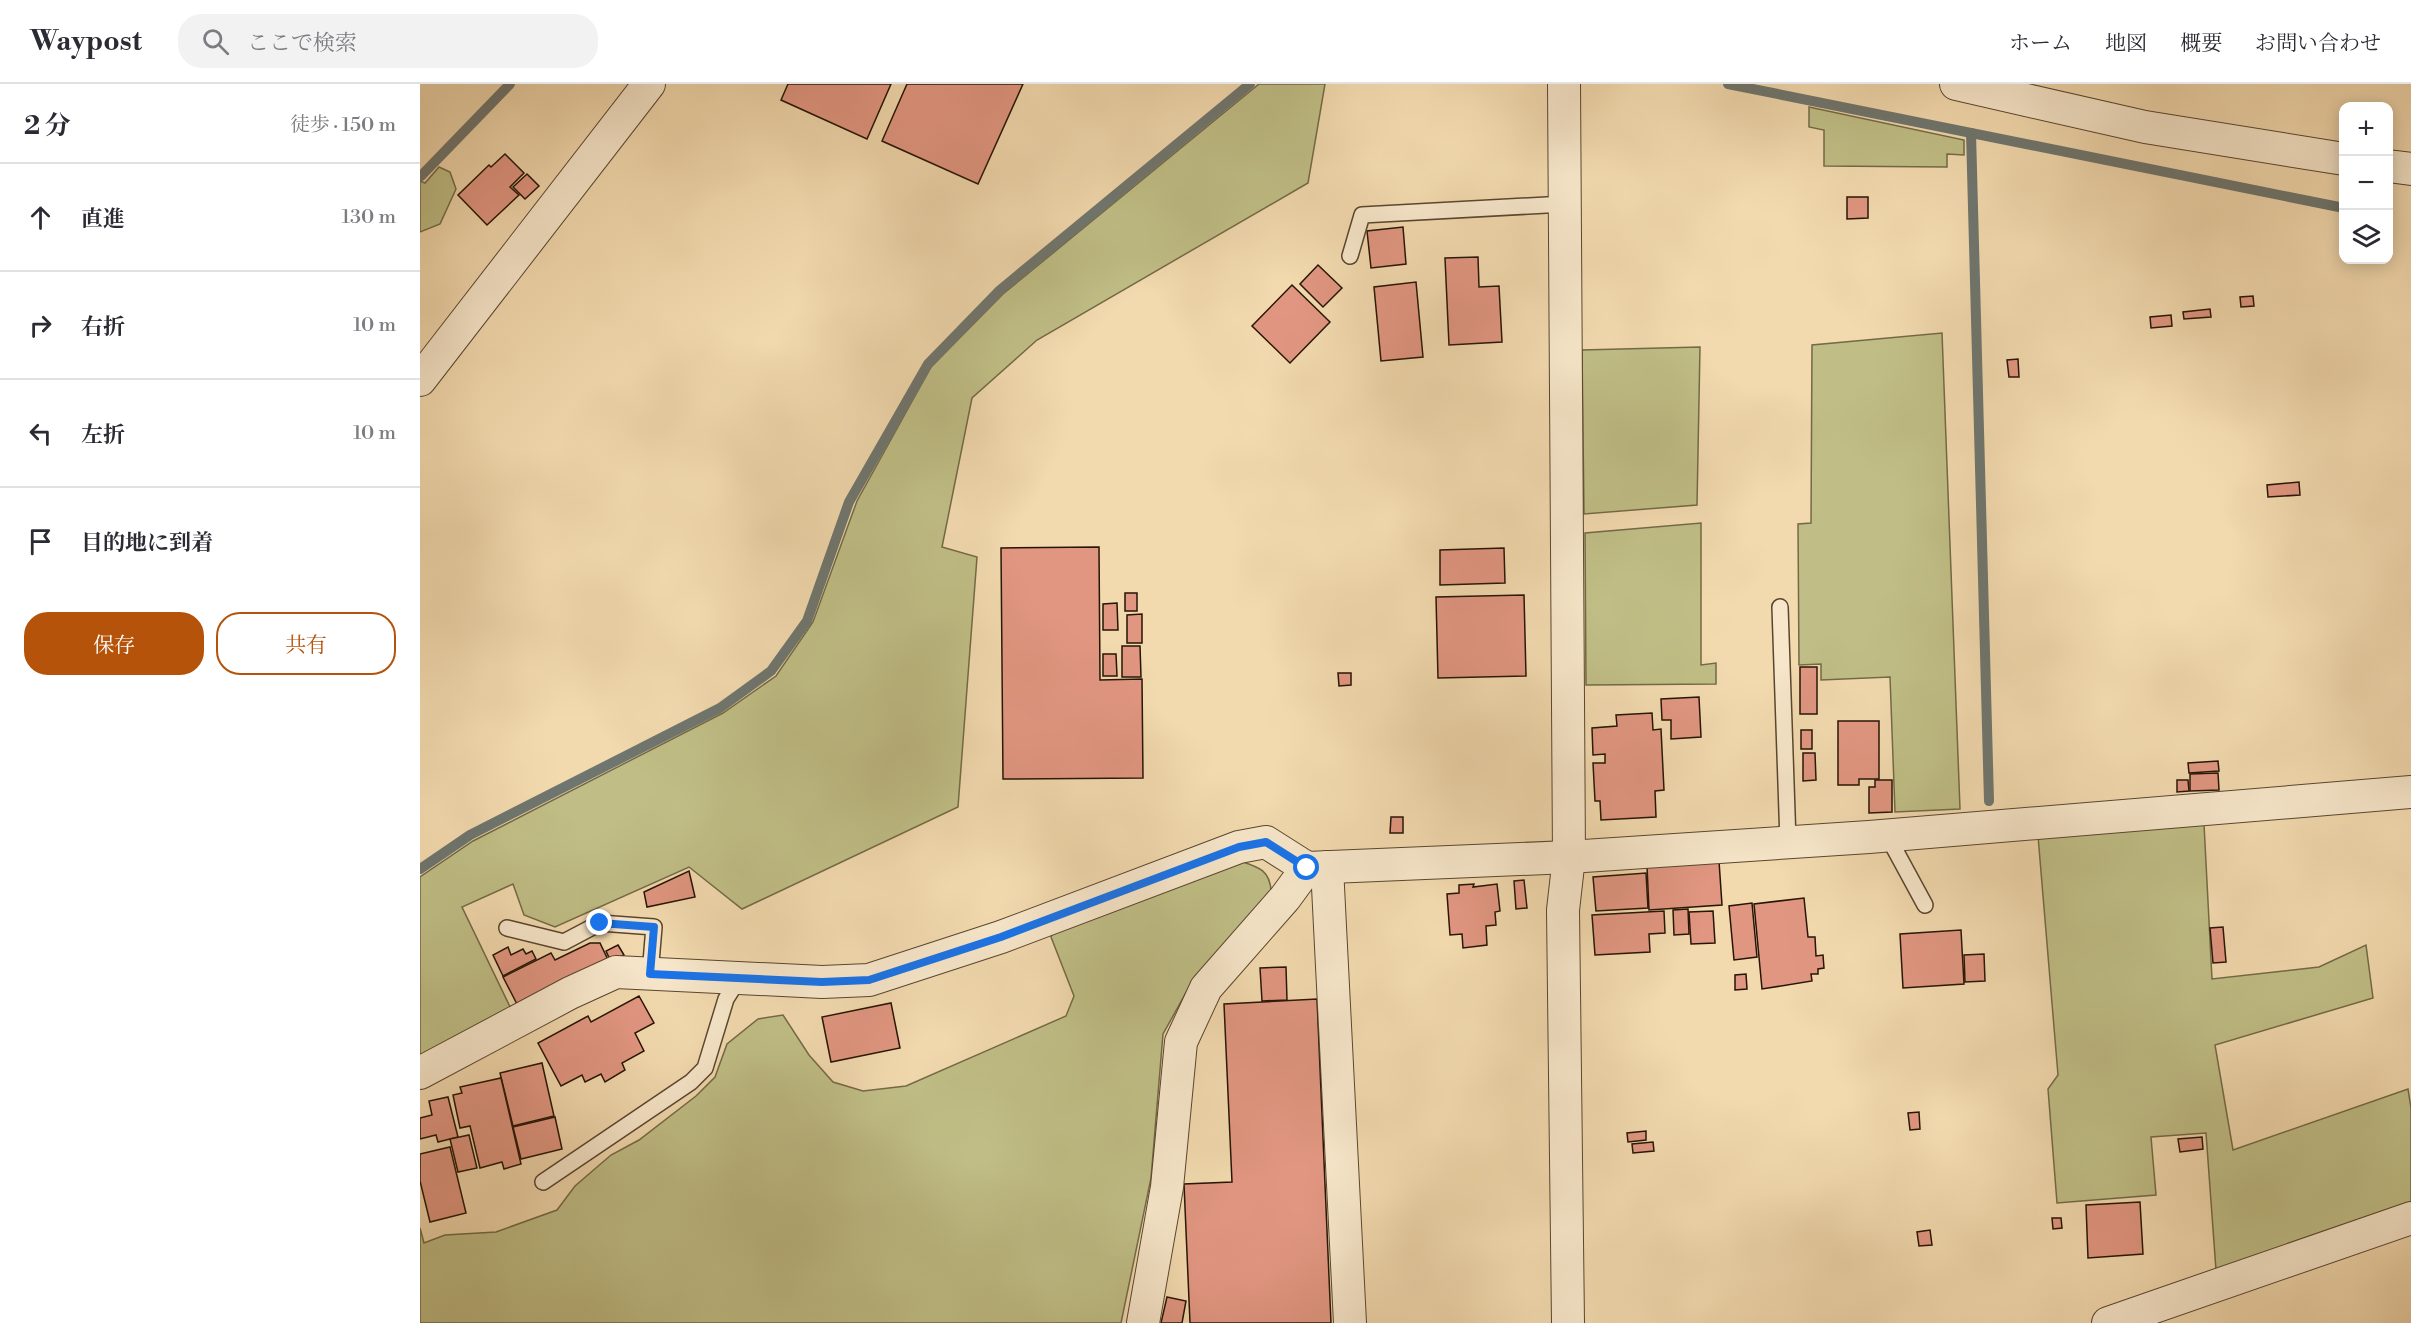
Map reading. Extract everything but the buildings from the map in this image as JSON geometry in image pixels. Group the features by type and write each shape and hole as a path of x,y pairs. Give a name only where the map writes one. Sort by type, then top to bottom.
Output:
{"street":[{"path":"420,380 649,84"},
{"path":"1564,84 1569,857 1563,910 1568,1323"},
{"path":"1956,84 2145,127 2339,158"},
{"path":"2393,167 2411,169"},
{"path":"420,1073 570,993 616,972 822,982 869,980 1001,937 1239,847 1266,842 1317,868 1569,857 1887,835 2411,792"},
{"path":"1143,1323 1167,1187 1181,1042 1206,988 1286,898 1317,868"},
{"path":"1317,868 1350,1323"},
{"path":"2115,1322 2411,1218"}],"lane":[{"path":"1350,256 1362,215 1565,204"},
{"path":"1780,607 1788,842"},
{"path":"1887,835 1925,905"},
{"path":"507,928 564,942 600,923 654,927 650,974"},
{"path":"543,1182 692,1083 705,1068 726,999 740,978"}],"shaded area":[{"path":"1259,84 1325,84 1308,183 1037,340 972,398 942,547 977,557 958,807 742,909 689,867 555,927 524,915 513,884 462,907 513,1013 420,1061 420,877 473,841 723,713 776,676 813,622 857,501 931,367 1003,294"},
{"path":"1809,107 1964,140 1964,155 1947,154 1947,167 1824,166 1824,130 1809,127"},
{"path":"439,167 450,172 456,189 440,224 420,232 420,181 425,183"},
{"path":"1942,333 1960,809 1895,812 1890,677 1821,680 1821,664 1799,665 1798,524 1811,523 1812,345"},
{"path":"1700,347 1697,505 1584,514 1582,350"},
{"path":"1701,523 1701,665 1716,663 1716,684 1586,685 1585,533"},
{"path":"2204,824 2212,979 2319,967 2366,945 2373,998 2215,1045 2233,1150 2408,1089 2411,1108 2411,1204 2216,1270 2206,1133 2151,1137 2156,1195 2057,1203 2048,1089 2058,1075 2038,836"},
{"path":"1240,861 1262,870 1268,878 1271,891 1193,980 1163,1034 1151,1178 1121,1323 420,1323 420,1228 424,1243 445,1235 496,1232 557,1210 575,1186 611,1155 639,1140 696,1096 715,1077 727,1044 758,1019 783,1015 809,1055 833,1082 863,1091 906,1086 1066,1016 1074,996 1051,937 1055,927"}],"waterway":[{"path":"421,176 510,84"},
{"path":"420,869 470,835 720,708 771,671 807,621 849,502 928,364 1000,290 1250,84"},
{"path":"1728,84 2339,207"},
{"path":"1971,133 1989,801"}],"route":[{"path":"600,923 654,927 650,974 689,977 758,977 822,982 869,980 1001,937 1156,881 1239,847 1266,842 1307,868"}]}
